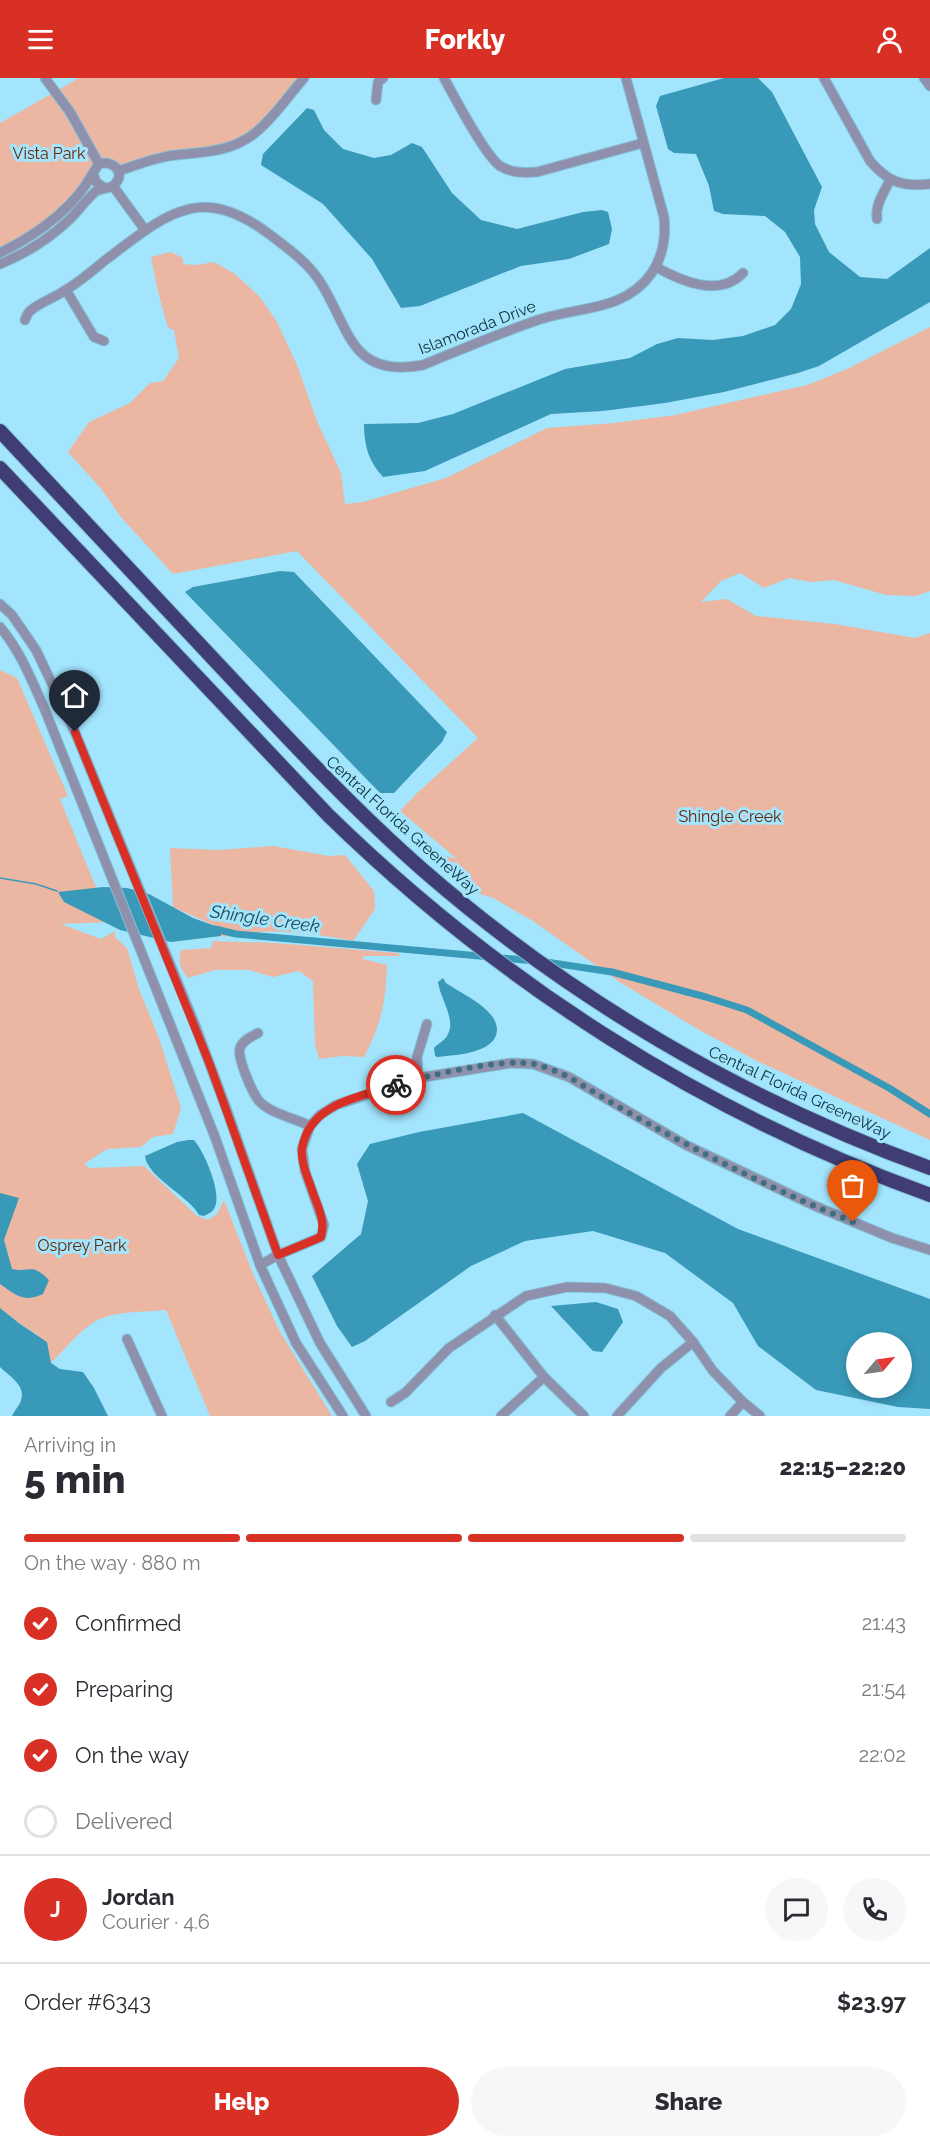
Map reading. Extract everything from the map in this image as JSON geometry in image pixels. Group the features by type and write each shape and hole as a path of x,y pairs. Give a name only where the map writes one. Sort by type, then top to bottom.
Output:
{"highway":[{"name":"Central Florida GreeneWay","path":"0,431 297,748 369,821 453,895 562,978 637,1027 735,1082 847,1136 930,1168"},
{"path":"0,468 328,815 429,908 511,972 586,1024 684,1083 817,1149 930,1195"}],"street":[{"path":"45,78 70,112 99,164"},
{"path":"118,171 156,159 204,153 224,149 241,142 269,120 304,78"},
{"path":"376,100 378,82 383,78"},
{"path":"444,78 489,153 502,167 512,172 537,172 643,143"},
{"name":"Islamorada Drive","path":"25,320 28,312 66,290 145,230 178,212 207,207 240,215 302,259 313,271 354,346 366,357 391,368 423,365 535,320 617,302 644,284 656,267 664,243 664,217 626,78"},
{"path":"824,78 870,161 880,173 890,180 904,184 930,184"},
{"path":"924,78 930,86"},
{"path":"0,253 23,241 64,210 87,185 99,164 108,162 113,164 118,171 118,180 95,192 47,238 0,264"},
{"path":"93,173 96,182 108,186 145,230"},
{"path":"877,219 878,203 890,180"},
{"path":"656,267 679,279 697,284 729,283 743,273"},
{"path":"66,290 94,337 104,341"},
{"path":"0,604 12,615 36,650 75,732 225,1105 278,1255 320,1343 366,1416"},
{"path":"0,627 12,641 26,666 215,1137 260,1265 296,1343 343,1416"},
{"path":"418,1078 417,1057 427,1024"},
{"path":"258,1033 244,1041 240,1048 240,1057 251,1088 260,1102 310,1126"},
{"path":"260,1265 321,1237 324,1225 305,1171 302,1149 310,1126 320,1115 336,1104 418,1078 511,1062 552,1069 686,1145 815,1206 892,1238 930,1250"},
{"path":"391,1401 405,1393 449,1348 526,1296 567,1287 605,1288 636,1296 670,1316 693,1342 713,1371 760,1416"},
{"path":"495,1315 544,1377 584,1416"},
{"path":"127,1339 162,1416"},
{"path":"617,1416 661,1368 693,1342"},
{"path":"501,1416 544,1377"},
{"path":"730,1416 743,1402"}],"green space":[{"name":"Vista Park","path":"79,78 304,78 241,142 176,155 118,171 103,162 64,210 0,253 0,123"},
{"name":"Shingle Creek","path":"171,252 183,258 183,264 197,265 214,262 235,274 260,297 277,322 297,365 317,421 341,473 345,504 363,502 446,478 547,428 675,415 807,385 847,369 930,327 930,591 916,596 886,595 834,580 811,582 789,578 764,588 740,573 721,581 701,602 727,599 756,616 835,624 915,638 930,633 930,1140 757,1061 701,1031 621,983 533,921 493,898 477,893 435,858 446,856 457,859 400,811 478,738 297,551 173,574 120,516 102,490 68,452 89,422 130,403 150,383 163,381 179,358 174,330 168,328 151,257"},
{"name":"Osprey Park","path":"0,670 17,678 68,796 60,799 110,922 61,924 101,939 115,931 115,937 127,948 181,1108 173,1134 153,1137 141,1147 107,1149 84,1164 89,1168 144,1166 197,1216 208,1220 217,1214 224,1200 254,1276 280,1332 332,1416 210,1416 166,1310 120,1314 96,1321 72,1340 51,1363 38,1335 0,1308"},
{"path":"273,846 329,856 345,855 374,891 375,909 353,941 283,932 221,936 221,930 218,927 173,907 170,848 219,850"},
{"path":"213,941 275,943 398,953 400,956 363,956 363,959 387,965 382,1013 364,1057 343,1056 319,1059 315,1044 313,981 299,971 273,977 249,970 215,970 188,978 180,965 181,950 211,948"}],"water":[{"path":"724,78 758,78 772,92 822,187 814,210 815,224 829,252 860,277 887,279 930,248 930,302 819,366 798,373 724,392 665,403 603,411 551,414 425,471 383,477 368,453 364,424 418,423 453,414 565,369 630,358 657,344 678,338 713,340 743,336 775,325 791,309 801,284 800,257 785,232 765,216 723,214 714,211 709,186 696,154 674,153 668,149 656,106 660,96"},
{"path":"307,108 314,110 324,130 343,149 374,158 391,155 412,143 422,147 452,193 481,220 517,229 583,212 602,210 608,212 612,229 609,244 569,259 521,266 420,306 401,308 372,259 323,204 261,165 263,154"},
{"path":"280,571 294,572 447,732 442,742 394,793 380,793 185,592 193,587"},
{"path":"103,887 127,888 149,894 193,918 218,927 221,930 221,936 171,942 120,930 64,902 58,892"},
{"path":"443,978 446,983 477,1002 492,1016 497,1030 490,1044 473,1052 435,1056 434,1048 445,1038 450,1028 449,1015 438,982"},
{"path":"523,1113 738,1229 930,1299 930,1409 898,1407 855,1398 912,1398 912,1332 846,1332 846,1396 816,1390 758,1346 733,1303 665,1253 593,1231 525,1241 471,1266 365,1341 352,1347 337,1326 312,1276 361,1234 368,1201 357,1164 370,1144 419,1132"},
{"path":"194,1140 198,1145 207,1162 216,1192 215,1207 212,1212 204,1216 199,1215 187,1201 160,1179 147,1164 145,1156 177,1142"},
{"path":"0,1193 19,1198 4,1240 12,1269 38,1271 49,1280 43,1294 36,1297 25,1298 0,1284"},
{"path":"596,1302 618,1309 623,1322 602,1352 593,1351 551,1306"},
{"path":"0,1308 47,1342 51,1363 60,1369 83,1372 108,1416 12,1416 20,1403 22,1392 17,1382 0,1367"}],"waterway":[{"name":"Shingle Creek","path":"0,878 36,884 57,891"},
{"name":"Shingle Creek","path":"215,929 236,934 535,961"},
{"name":"Shingle Creek","path":"546,962 612,972 747,1010 889,1088 930,1114"}],"way so far":[{"path":"396,1085 418,1078 511,1062 552,1069 686,1145 853,1222"}],"route":[{"path":"75,732 210,1065 278,1255 321,1237 324,1225 305,1171 302,1149 310,1126 320,1115 336,1104 396,1085"}]}
